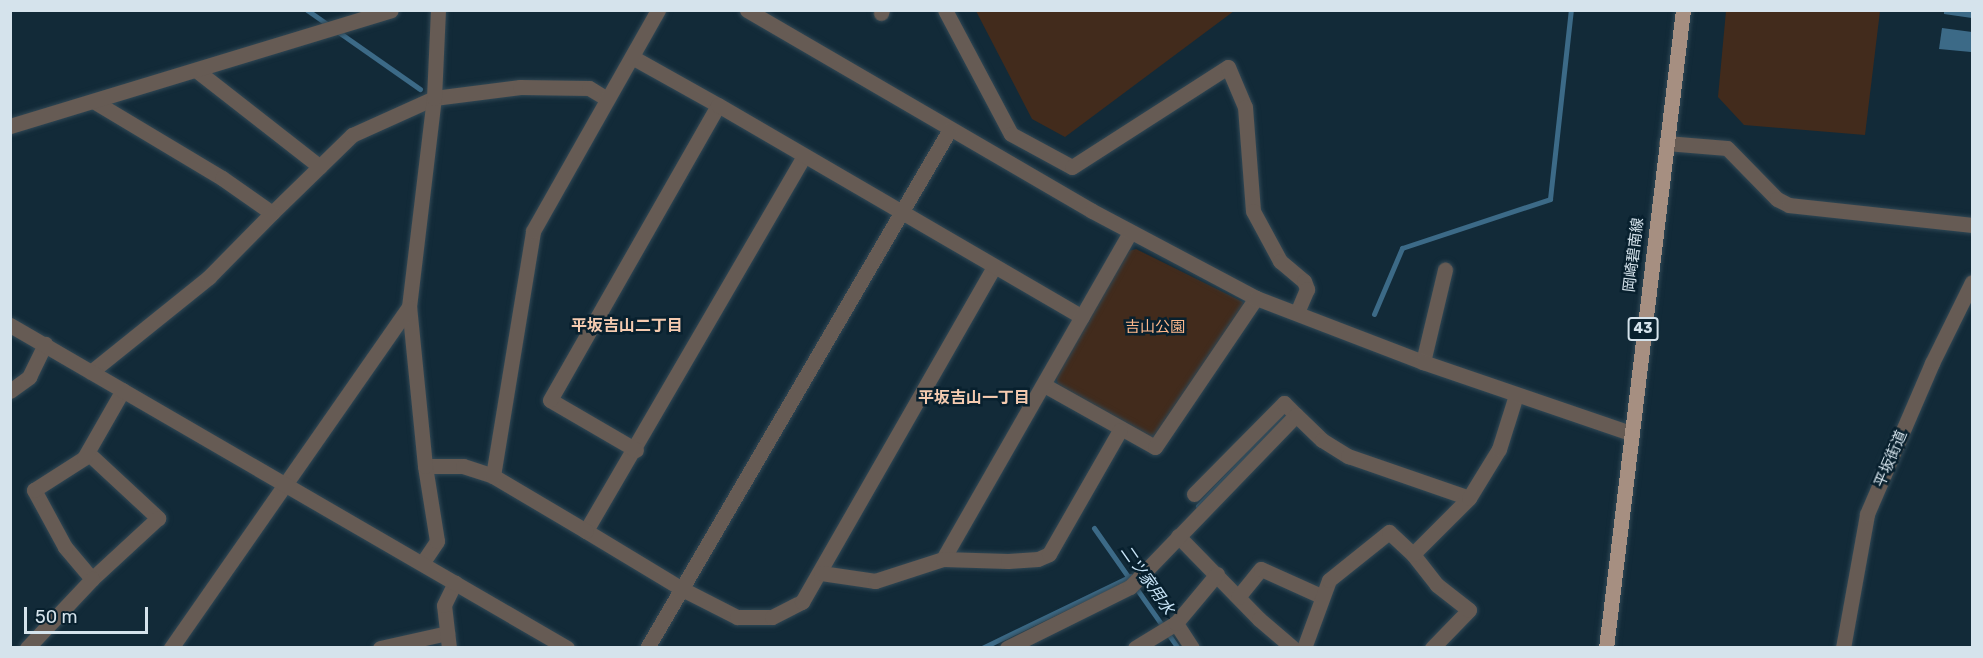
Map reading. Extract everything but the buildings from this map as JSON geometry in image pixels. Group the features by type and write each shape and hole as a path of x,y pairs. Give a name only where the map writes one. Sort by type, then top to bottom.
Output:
{"main road":[{"name":"岡崎碧南線","path":"1606,648 1630,433 1683,10"}],"street":[{"path":"10,126 391,10"},
{"path":"423,562 436,541 424,466 410,307 434,98 438,10"},
{"path":"493,476 533,231 658,10"},
{"path":"747,10 1130,232 1256,298 1423,363 1630,433"},
{"path":"945,10 1011,134 1072,168 1228,67 1245,107 1253,211 1280,261 1304,281 1307,289 1297,313"},
{"path":"632,57 718,105 993,268 1082,317"},
{"path":"196,70 320,167"},
{"path":"91,372 209,277 352,135 434,98 520,87 589,88 607,99"},
{"path":"95,102 174,153 222,178 272,213"},
{"path":"636,450 550,400 718,105"},
{"path":"647,648 950,129"},
{"path":"1666,143 1727,148 1777,199 1789,205 1972,225"},
{"path":"586,531 636,450 804,156"},
{"path":"943,559 1130,232"},
{"path":"424,466 463,466 493,476 682,589 736,616 772,617 802,602 821,573 993,268"},
{"path":"1423,363 1445,270"},
{"name":"平坂街道","path":"1843,648 1867,514 1932,363 1971,290"},
{"path":"1044,385 1120,430 1155,447 1256,298"},
{"path":"171,648 284,483 410,307"},
{"path":"10,325 423,562 567,648"},
{"path":"10,391 29,377 45,344"},
{"path":"92,579 65,547 34,490 88,453 123,390"},
{"path":"1413,554 1468,498 1499,449 1516,395"},
{"path":"1007,648 1130,587 1178,536 1208,491 1292,412 1322,440 1348,456 1468,498"},
{"path":"821,573 875,581 943,559 1038,559 1048,554 1120,430"},
{"path":"27,648 92,579 158,518 88,453"},
{"path":"1304,648 1329,580 1389,532 1413,554 1437,585 1468,610 1432,648"},
{"path":"1178,536 1238,597 1293,648"},
{"path":"1238,597 1261,568 1322,596"},
{"path":"1135,648 1176,623 1217,574"},
{"path":"380,648 448,640 444,605 455,582"},
{"path":"1176,623 1192,648"},
{"path":"1267,648 1278,635"}],"green space":[{"path":"976,11 1234,11 1065,137 1032,119"},
{"path":"1726,11 1880,11 1865,135 1744,125 1718,97"},
{"name":"吉山公園","path":"1136,249 1243,302 1243,308 1156,436 1150,438 1058,385 1056,376 1129,251"}],"water":[{"path":"1944,11 1972,11 1972,18 1944,14"},
{"path":"1942,28 1972,32 1971,52 1939,49"}],"waterway":[{"name":"二ツ家用水","path":"307,10 420,89"},
{"path":"1374,314 1402,248 1550,199 1571,10"},
{"path":"1198,506 1287,413"},
{"name":"二ツ家用水","path":"1094,528 1178,648"},
{"path":"982,648 1131,576"}],"district":[{"name":"平坂吉山二丁目","path":"627,326"},
{"name":"平坂吉山一丁目","path":"974,398"}]}
